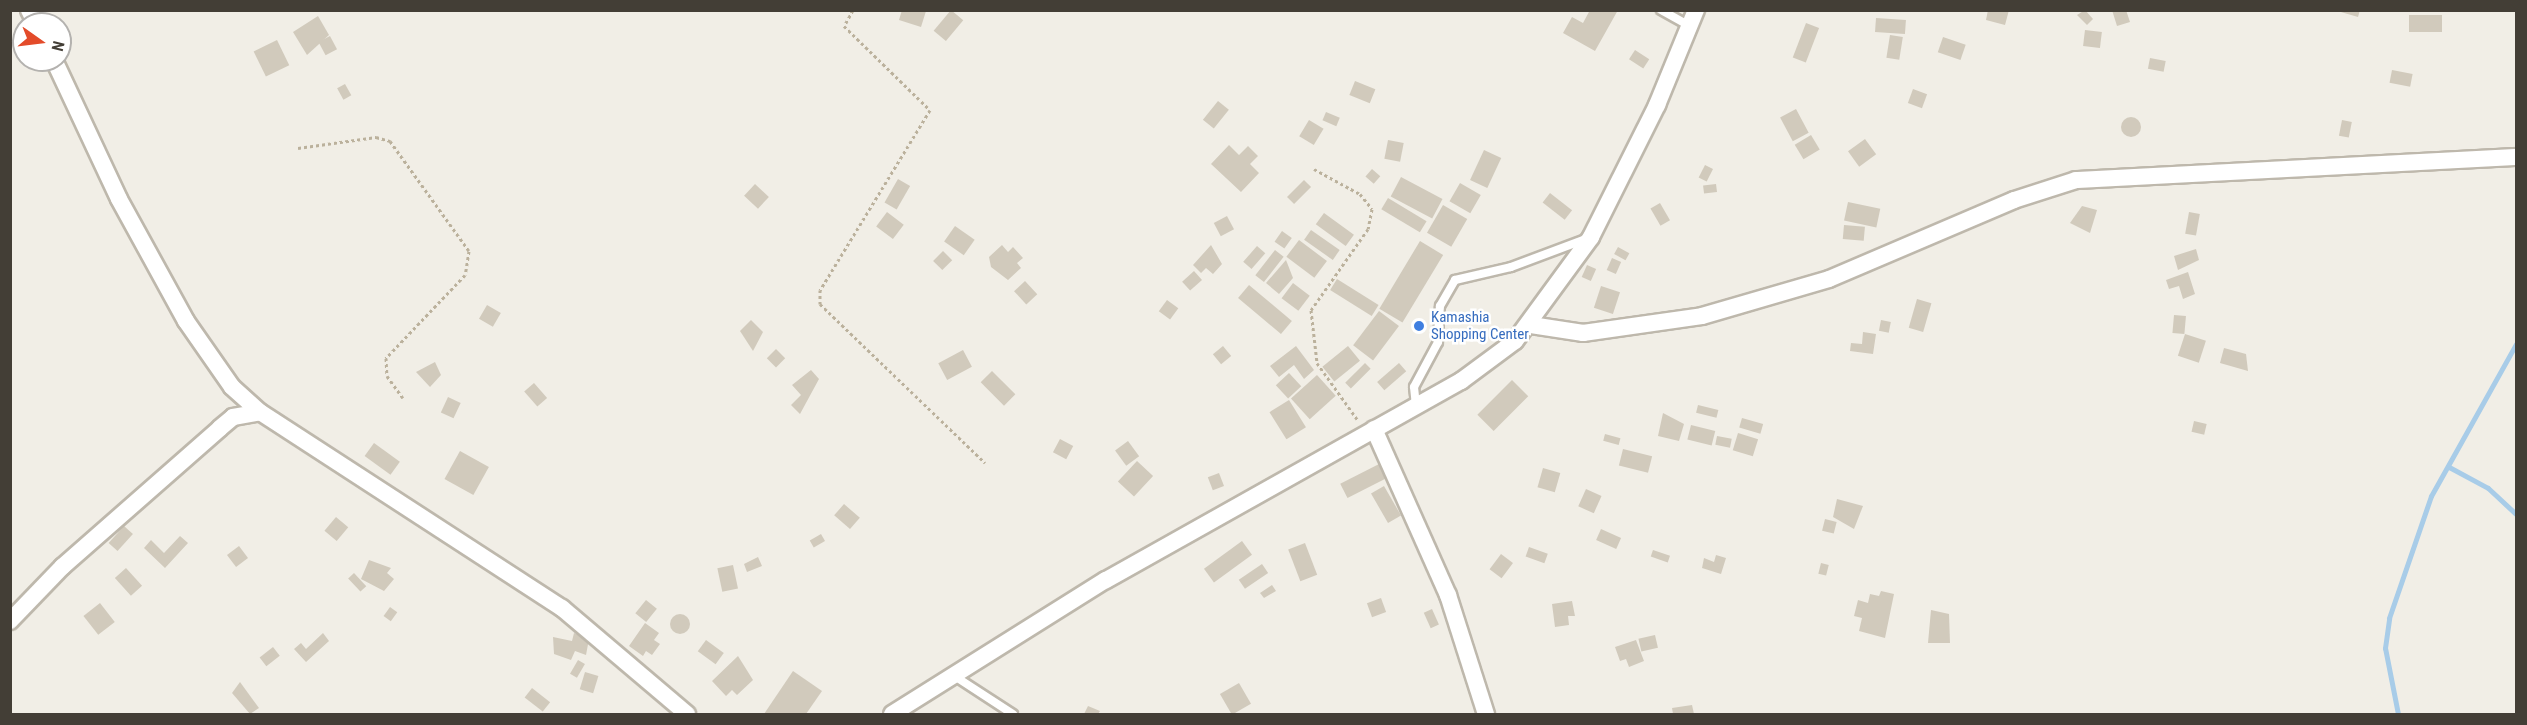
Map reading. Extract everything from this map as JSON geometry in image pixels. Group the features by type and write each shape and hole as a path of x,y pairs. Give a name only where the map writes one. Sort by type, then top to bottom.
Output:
{"street":[{"path":"892,714 956,677 1106,580 1482,367 1531,325 1591,237 1693,18"},
{"path":"60,72 119,199 186,321 232,387 260,412 562,608 687,714"},
{"path":"1531,325 1582,333 1702,316 1829,279 2014,200 2076,180 2517,157"},
{"path":"10,621 62,567 233,417 260,412"},
{"path":"1370,431 1448,595 1486,714"}],"lane":[{"path":"1661,10 1693,18"},
{"path":"1416,406 1414,387 1438,342 1440,306 1455,280 1511,267 1591,237"},
{"path":"956,677 1013,714"}],"path":[{"path":"853,10 844,26 930,110 820,290 820,304 985,463"},
{"path":"298,148 376,137 390,141 470,251 465,275 386,358 387,376 403,398"},
{"path":"1314,169 1360,194 1372,209 1368,229 1311,310 1317,363 1370,431"}],"building":[{"path":"902,10 926,11 921,27 899,20"},
{"path":"951,10 963,20 946,41 934,31"},
{"path":"1590,10 1618,10 1595,51 1563,33 1572,17 1583,23"},
{"path":"1988,10 2009,10 2005,25 1986,20"},
{"path":"2085,10 2093,19 2087,25 2077,15"},
{"path":"2112,10 2126,10 2130,22 2117,26"},
{"path":"2334,10 2360,10 2358,17"},
{"path":"2409,15 2442,15 2442,32 2409,32"},
{"path":"318,16 329,35 307,55 293,32"},
{"path":"1876,18 1906,20 1905,34 1875,32"},
{"path":"1806,23 1819,28 1806,63 1793,58"},
{"path":"2085,30 2102,32 2100,48 2083,46"},
{"path":"1890,35 1903,37 1899,60 1886,58"},
{"path":"330,36 337,49 326,55 319,42"},
{"path":"1943,37 1966,45 1960,60 1938,52"},
{"path":"277,40 289,65 266,77 254,51"},
{"path":"1635,50 1649,59 1643,68 1629,59"},
{"path":"2150,58 2166,61 2164,72 2148,69"},
{"path":"2392,70 2413,74 2410,87 2390,83"},
{"path":"1355,81 1375,89 1370,103 1349,95"},
{"path":"345,84 351,95 343,100 337,88"},
{"path":"1913,89 1927,94 1922,108 1908,103"},
{"path":"1218,101 1229,110 1214,128 1203,120"},
{"path":"1796,109 1809,133 1793,141 1780,117"},
{"path":"1326,112 1340,118 1336,126 1322,120"},
{"path":"2131,117 2138,120 2141,127 2138,134 2131,137 2124,134 2121,127 2124,120"},
{"path":"1309,120 1324,129 1314,145 1299,136"},
{"path":"2342,120 2352,122 2349,138 2339,136"},
{"path":"1811,135 1820,150 1803,159 1795,145"},
{"path":"1865,139 1876,154 1859,167 1848,151"},
{"path":"1388,140 1404,143 1400,162 1384,159"},
{"path":"1229,145 1239,155 1248,146 1258,156 1250,164 1259,173 1241,192 1211,164"},
{"path":"1484,150 1501,158 1487,188 1470,180"},
{"path":"1705,165 1713,169 1707,182 1699,177"},
{"path":"1372,169 1380,176 1374,184 1365,177"},
{"path":"1401,177 1442,199 1432,218 1391,196"},
{"path":"898,179 910,186 897,209 884,202"},
{"path":"1304,180 1311,187 1294,204 1287,197"},
{"path":"1460,183 1481,195 1470,213 1450,201"},
{"path":"755,184 769,197 758,209 744,196"},
{"path":"1716,184 1717,192 1704,194 1703,186"},
{"path":"1550,193 1572,210 1565,220 1543,202"},
{"path":"1388,198 1427,221 1420,232 1381,209"},
{"path":"1848,202 1880,209 1876,227 1844,221"},
{"path":"1660,203 1670,220 1660,226 1650,208"},
{"path":"1443,205 1467,219 1451,247 1427,233"},
{"path":"2082,206 2097,210 2090,233 2070,223"},
{"path":"887,212 904,225 893,239 876,226"},
{"path":"2189,212 2200,214 2196,236 2185,234"},
{"path":"1324,213 1354,235 1346,246 1316,224"},
{"path":"1227,216 1234,229 1221,236 1214,223"},
{"path":"1844,225 1865,227 1864,241 1843,239"},
{"path":"955,226 975,240 964,255 944,242"},
{"path":"1311,230 1340,250 1333,260 1304,240"},
{"path":"1282,231 1292,238 1284,249 1275,242"},
{"path":"1299,240 1327,261 1314,278 1286,257"},
{"path":"1420,241 1443,255 1402,323 1379,309"},
{"path":"1002,245 1008,252 1013,247 1023,258 1017,263 1021,268 1008,280 991,267 989,257"},
{"path":"1211,245 1222,264 1213,274 1206,268 1201,273 1193,265"},
{"path":"1257,246 1265,253 1252,269 1243,262"},
{"path":"1618,247 1629,253 1625,260 1614,254"},
{"path":"2196,249 2199,260 2178,270 2174,256"},
{"path":"1275,250 1284,257 1264,282 1255,275"},
{"path":"943,251 952,260 942,270 933,261"},
{"path":"1612,258 1621,262 1616,274 1607,270"},
{"path":"1286,260 1293,278 1279,294 1266,283"},
{"path":"1587,265 1596,269 1591,281 1582,277"},
{"path":"1194,271 1202,280 1190,291 1182,282"},
{"path":"2188,272 2195,294 2183,299 2179,286 2169,289 2166,280"},
{"path":"1337,279 1379,305 1372,316 1330,290"},
{"path":"1025,281 1037,294 1026,304 1014,291"},
{"path":"1293,283 1310,296 1298,311 1282,298"},
{"path":"1249,285 1292,321 1281,334 1238,298"},
{"path":"1601,286 1620,292 1613,314 1594,308"},
{"path":"1917,299 1931,303 1923,332 1909,328"},
{"path":"1167,300 1178,308 1170,320 1159,311"},
{"path":"487,305 501,313 493,327 479,319"},
{"path":"1379,311 1399,326 1373,360 1353,345"},
{"path":"2174,315 2186,316 2184,334 2172,333"},
{"path":"751,320 763,332 753,351 740,331"},
{"path":"1881,320 1891,322 1889,333 1879,331"},
{"path":"1863,332 1876,334 1873,354 1850,351 1851,343 1862,344"},
{"path":"2185,334 2206,341 2199,363 2178,356"},
{"path":"1223,346 1231,356 1221,364 1213,354"},
{"path":"1296,346 1314,370 1304,379 1294,365 1279,377 1270,366"},
{"path":"1348,346 1360,361 1334,382 1322,367"},
{"path":"2224,348 2246,354 2248,371 2220,363"},
{"path":"776,349 785,358 776,367 767,358"},
{"path":"963,350 972,367 947,380 938,363"},
{"path":"435,362 441,375 430,387 416,372"},
{"path":"1365,363 1371,369 1351,388 1345,383"},
{"path":"1399,363 1406,371 1384,390 1377,382"},
{"path":"811,370 819,379 800,414 791,405 801,395 792,385"},
{"path":"992,371 1015,394 1004,406 981,382"},
{"path":"1289,373 1301,386 1288,398 1276,385"},
{"path":"1317,375 1336,396 1310,419 1291,398"},
{"path":"1512,380 1528,396 1494,431 1477,415"},
{"path":"534,383 547,398 537,407 524,392"},
{"path":"448,397 461,403 454,418 441,412"},
{"path":"1289,400 1306,427 1286,439 1269,412"},
{"path":"1698,405 1718,410 1716,418 1696,413"},
{"path":"1663,413 1684,424 1679,441 1658,436"},
{"path":"1742,418 1763,424 1760,434 1739,428"},
{"path":"2194,421 2207,424 2204,435 2192,432"},
{"path":"1691,425 1715,431 1712,446 1687,440"},
{"path":"1738,433 1758,439 1753,456 1733,450"},
{"path":"1605,434 1620,438 1619,445 1603,441"},
{"path":"1717,436 1732,439 1730,448 1715,445"},
{"path":"1060,439 1073,446 1066,459 1053,452"},
{"path":"1128,441 1139,456 1126,466 1115,450"},
{"path":"374,443 400,462 390,475 365,456"},
{"path":"1623,449 1652,456 1648,473 1619,465"},
{"path":"460,451 489,467 473,495 444,479"},
{"path":"1137,461 1153,476 1134,496 1118,481"},
{"path":"1383,462 1390,476 1347,498 1340,484"},
{"path":"1543,468 1560,473 1555,492 1537,487"},
{"path":"1219,473 1224,486 1213,490 1208,477"},
{"path":"1384,486 1401,515 1388,523 1371,494"},
{"path":"1586,489 1602,496 1594,513 1578,506"},
{"path":"1837,499 1863,506 1854,529 1833,517"},
{"path":"844,504 860,518 850,529 834,515"},
{"path":"336,517 348,527 337,541 324,531"},
{"path":"1825,519 1837,522 1834,534 1822,531"},
{"path":"124,526 133,534 118,551 109,543"},
{"path":"1601,529 1621,538 1616,549 1596,540"},
{"path":"821,534 825,541 814,547 810,540"},
{"path":"180,536 188,543 165,568 144,548 151,540 164,553"},
{"path":"1242,541 1252,555 1214,582 1204,569"},
{"path":"1305,543 1317,575 1300,581 1288,549"},
{"path":"239,546 248,558 236,567 227,555"},
{"path":"1529,547 1548,554 1544,563 1526,556"},
{"path":"1653,550 1670,556 1668,562 1651,557"},
{"path":"1501,554 1513,563 1502,578 1490,569"},
{"path":"1716,555 1726,558 1721,574 1702,568 1704,558 1714,562"},
{"path":"758,557 762,566 747,572 744,564"},
{"path":"369,560 391,568 387,573 394,579 384,591 361,579"},
{"path":"1821,563 1829,565 1826,576 1818,574"},
{"path":"1262,564 1268,573 1245,589 1239,580"},
{"path":"733,565 738,588 722,592 717,568"},
{"path":"126,568 142,586 131,596 115,578"},
{"path":"354,573 366,586 360,592 348,578"},
{"path":"1272,585 1276,591 1264,598 1260,593"},
{"path":"1881,591 1894,594 1885,638 1859,631 1862,618 1854,616 1858,600 1868,603 1870,594 1879,596"},
{"path":"1381,598 1386,612 1372,617 1367,603"},
{"path":"646,600 657,609 646,622 635,613"},
{"path":"1572,601 1575,616 1568,616 1569,625 1555,627 1552,604"},
{"path":"100,603 115,622 98,635 83,616"},
{"path":"390,607 397,612 391,621 384,616"},
{"path":"1432,609 1439,625 1431,628 1424,613"},
{"path":"1931,610 1949,614 1950,643 1928,643"},
{"path":"680,614 687,617 690,624 687,631 680,634 673,631 670,624 673,617"},
{"path":"645,623 659,633 654,640 660,644 652,655 646,651 643,656 629,646"},
{"path":"323,633 329,641 306,662 294,649 301,643 306,649"},
{"path":"574,633 589,639 586,655 575,651 571,660 554,654 553,637 572,641"},
{"path":"1655,635 1658,648 1641,651 1638,639"},
{"path":"706,640 724,653 716,664 698,651"},
{"path":"1636,640 1644,661 1629,667 1626,659 1620,661 1615,647"},
{"path":"273,647 280,656 266,666 260,657"},
{"path":"738,656 753,680 737,695 732,690 726,696 712,681"},
{"path":"578,660 585,664 577,678 570,674"},
{"path":"793,671 822,691 806,714 764,714"},
{"path":"585,672 598,676 593,693 580,689"},
{"path":"240,682 259,708 250,714 232,693"},
{"path":"1239,683 1251,704 1231,714 1220,694"},
{"path":"532,688 550,702 543,712 525,697"},
{"path":"1692,705 1694,714 1673,714 1672,708"},
{"path":"1088,706 1100,711 1098,714 1084,714"}],"waterway":[{"path":"2398,714 2385,648 2389,618 2431,496 2516,344"},
{"path":"2449,467 2488,488 2516,514"}],"place":[{"name":"Kamashia Shopping Center","path":"1419,326"}]}
